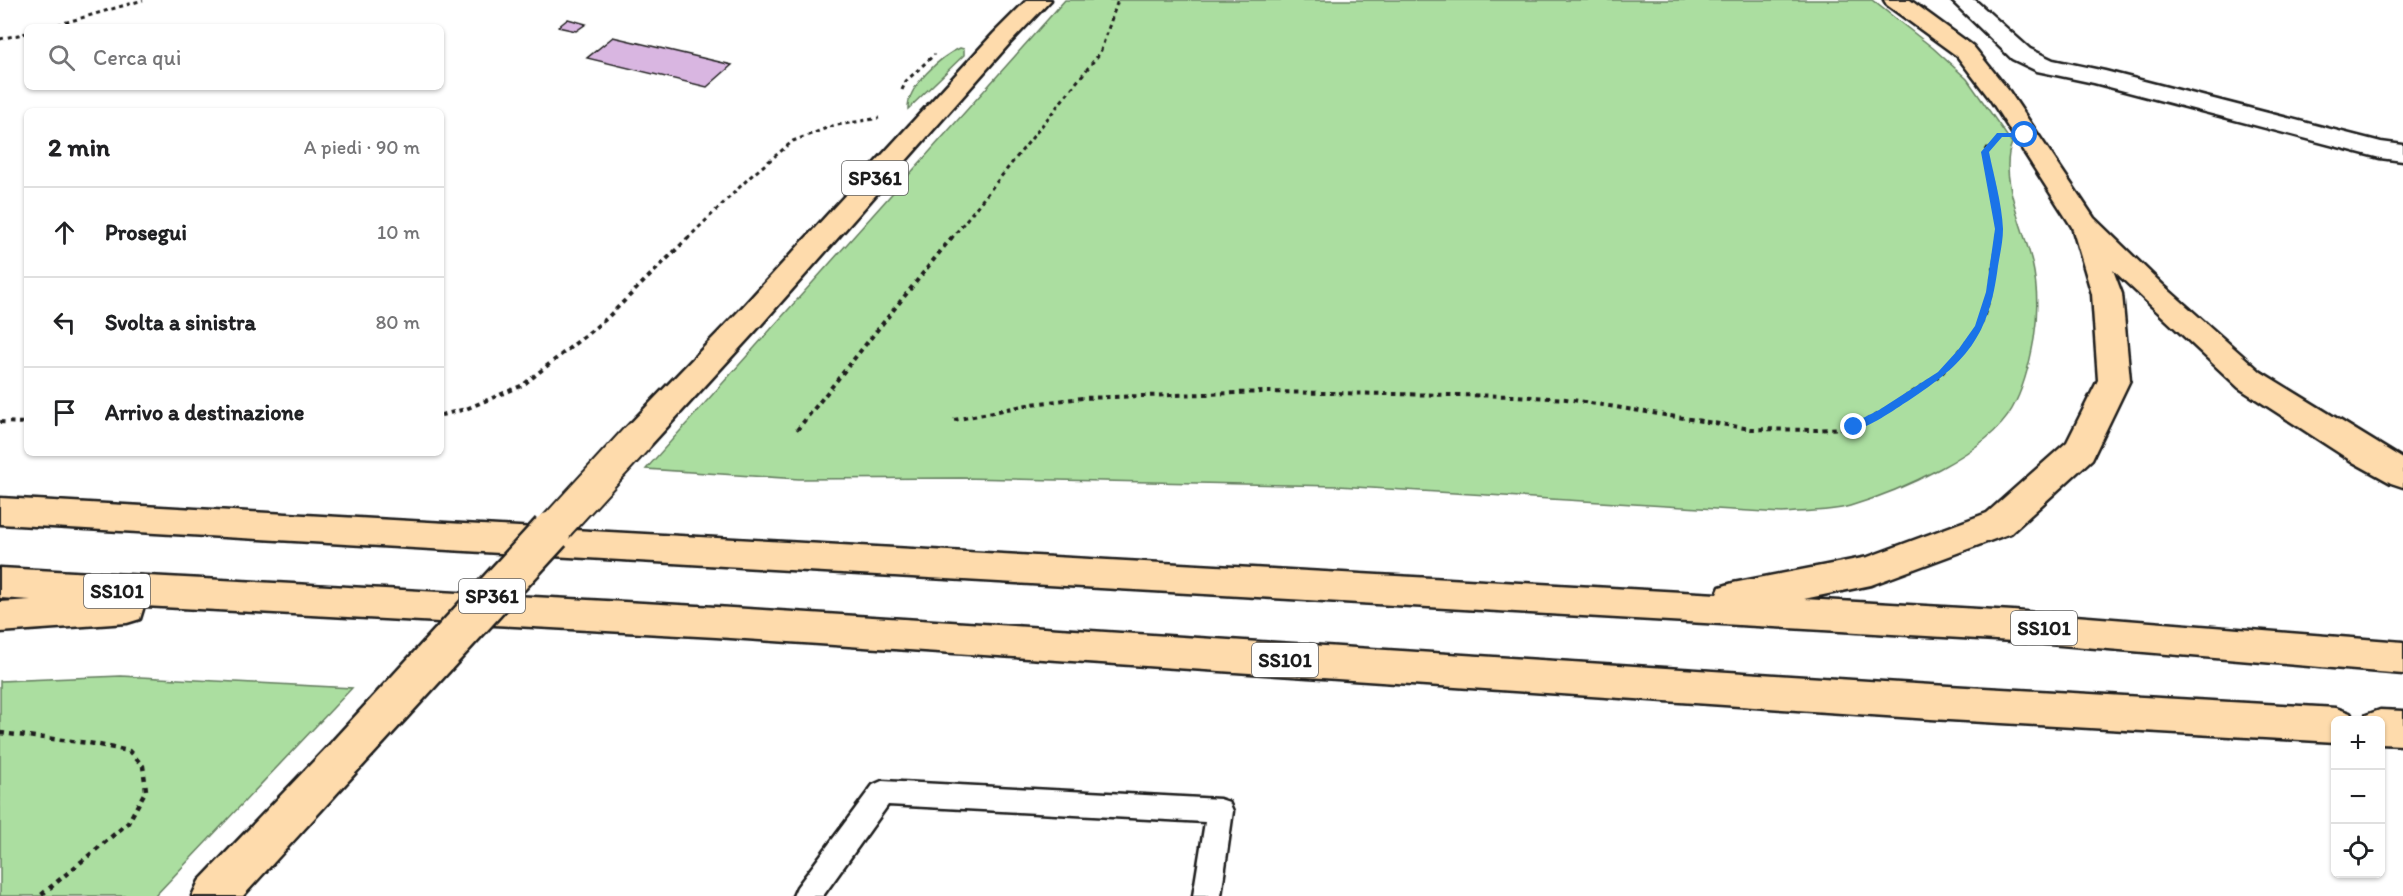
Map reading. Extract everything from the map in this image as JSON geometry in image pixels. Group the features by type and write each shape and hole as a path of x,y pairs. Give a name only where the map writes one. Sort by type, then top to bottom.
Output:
{"main road":[{"name":"SP361","path":"214,896 757,310 922,125 1040,0"},
{"path":"1895,0 1965,51 2000,96 2084,224 2153,292 2250,380 2365,453 2403,474"},
{"path":"1684,608 1871,571 1999,523 2080,450 2114,381 2107,294 2084,224"},
{"name":"SS101","path":"0,511 750,552 2013,626 2403,658"},
{"name":"SS101","path":"0,584 713,622 2044,710 2331,724"},
{"path":"0,617 234,598"},
{"path":"2385,727 2403,728"}],"street":[{"path":"1962,0 2021,54 2046,66 2096,76 2380,150 2403,153"}],"lane":[{"path":"807,896 882,793 1220,811 1207,896"}],"path":[{"path":"60,24 143,0"},
{"path":"797,430 1100,54 1118,0"},
{"path":"0,39 24,34"},
{"path":"444,414 466,409 523,385 568,351 606,319 750,177 794,141 832,126 874,118 922,125"},
{"path":"954,420 1032,404 1082,398 1266,392 1526,396 1566,399 1751,429 1817,430 1854,427 1883,412 1941,374 1980,327 1991,292 1999,229 1985,152 2000,135 2025,135"},
{"path":"0,422 24,423"},
{"path":"0,733 89,743 129,751 143,766 146,790 128,823 40,896"}],"green space":[{"path":"1065,0 1872,0 1933,48 1967,79 2012,143 2008,171 2010,186 2032,262 2037,301 2032,348 2020,392 2012,409 2000,425 1983,441 1940,469 1892,491 1850,506 1782,513 1338,486 961,478 799,479 646,469"},
{"path":"960,48 964,49 964,55 908,109 909,100 919,82 935,65"},
{"path":"121,676 352,688 155,896 0,896 0,681"}],"building":[{"path":"568,19 586,24 576,31 558,27"},
{"path":"613,37 732,65 707,87 587,58"}],"route":[{"path":"1854,427 1883,412 1941,374 1980,327 1991,292 1999,229 1985,152 2000,135 2025,135"}]}
